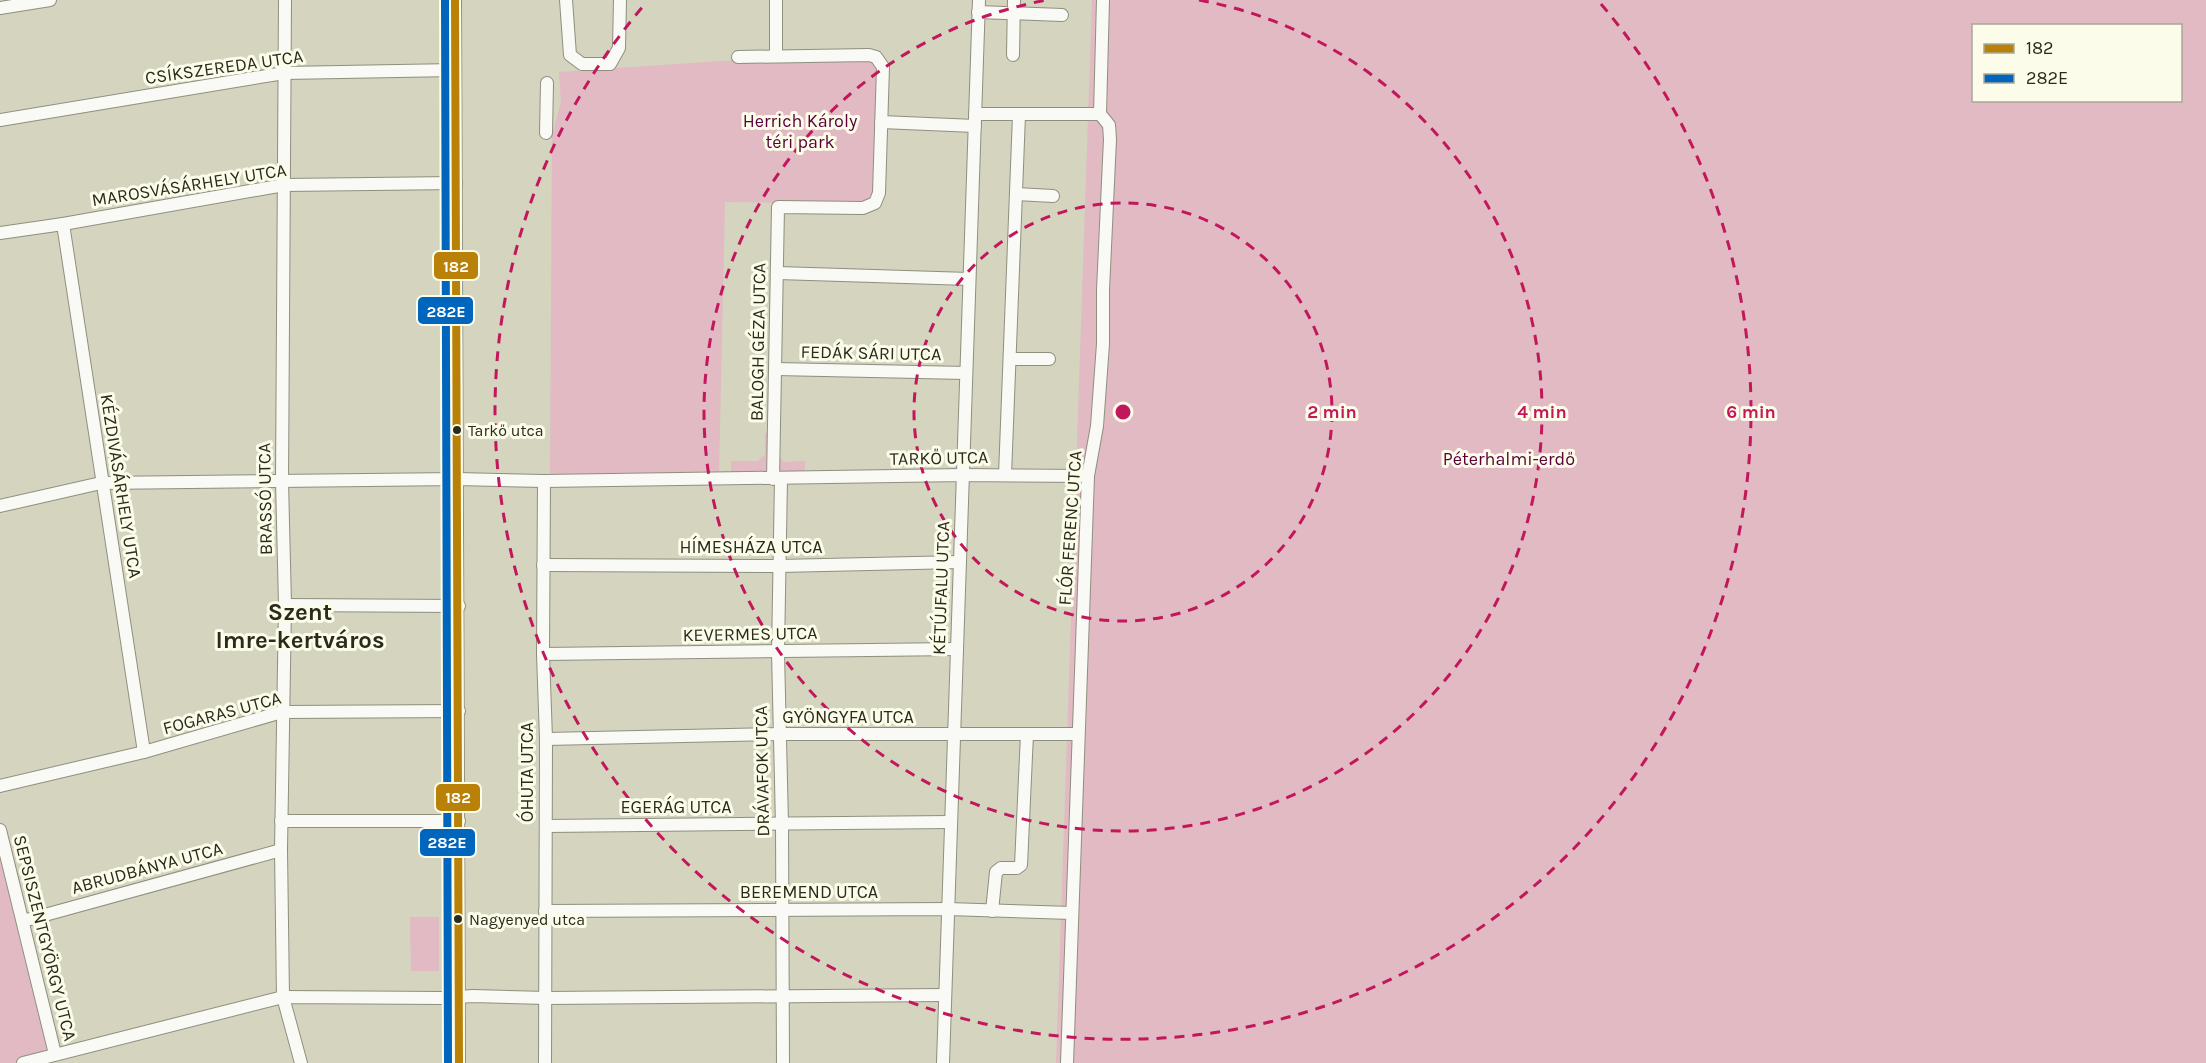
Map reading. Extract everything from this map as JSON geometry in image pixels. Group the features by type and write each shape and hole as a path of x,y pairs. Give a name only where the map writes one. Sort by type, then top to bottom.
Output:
{"street":[{"path":"0,8 50,0"},
{"name":"BRASSÓ UTCA","path":"285,0 282,481 285,605 281,850 284,997 301,1063"},
{"path":"455,0 459,1063"},
{"path":"566,0 570,55 582,64 610,64 619,48 620,0"},
{"path":"776,0 776,56"},
{"path":"1013,55 1014,0"},
{"name":"FLÓR FERENC UTCA","path":"1067,1063 1088,476 1097,426 1103,344 1103,290 1110,139 1109,125 1100,114 1102,0"},
{"name":"KÉTÚJFALU UTCA","path":"942,1063 979,6 1014,13 1062,15"},
{"path":"738,57 869,55 876,57 883,68 882,122 975,120 1019,115 1100,114"},
{"name":"CSÍKSZEREDA UTCA","path":"0,120 284,73 455,70"},
{"path":"546,133 547,83"},
{"path":"1005,475 1019,115"},
{"name":"BALOGH GÉZA UTCA","path":"777,479 778,207 863,208 875,203 879,193 882,122"},
{"name":"MAROSVÁSÁRHELY UTCA","path":"0,233 284,185 456,183"},
{"path":"1016,194 1053,196"},
{"name":"KÉZDIVÁSÁRHELY UTCA","path":"63,224 144,752"},
{"path":"777,273 969,279"},
{"path":"1010,358 1049,359"},
{"name":"FEDÁK SÁRI UTCA","path":"776,369 966,373"},
{"name":"TARKŐ UTCA","path":"0,506 102,483 458,479 544,481 777,479 963,475 1088,476"},
{"name":"DRÁVAFOK UTCA","path":"777,479 783,1063"},
{"name":"ÓHUTA UTCA","path":"544,481 545,1063"},
{"name":"HÍMESHÁZA UTCA","path":"543,565 779,566 960,562"},
{"path":"285,605 459,606"},
{"name":"KEVERMES UTCA","path":"543,654 957,649"},
{"name":"FOGARAS UTCA","path":"0,786 144,752 282,712 459,711"},
{"name":"GYÖNGYFA UTCA","path":"546,739 780,734 1077,735"},
{"path":"992,911 996,872 1001,868 1017,868 1021,865 1027,734"},
{"path":"281,821 459,821"},
{"name":"EGERÁG UTCA","path":"546,826 951,822"},
{"name":"SEPSISZENTGYÖRGY UTCA","path":"0,830 56,1054"},
{"name":"ABRUDBÁNYA UTCA","path":"23,921 281,850"},
{"name":"BEREMEND UTCA","path":"545,911 948,909 1072,913"},
{"path":"23,1063 284,997 945,995"}],"green space":[{"name":"Péterhalmi-erdő","path":"1092,0 2206,0 2206,1063 1056,1063"},
{"name":"Herrich Károly téri park","path":"867,58 878,66 874,197 864,204 725,202 719,473 550,475 552,135 561,102 559,72 721,61"},
{"path":"765,433 770,434 771,477 731,477 731,461 758,461 765,455"},
{"path":"780,444 780,458 784,462 805,461 805,477 776,477 776,445"},
{"path":"0,830 55,1054 23,1063 0,1063"},
{"path":"410,917 439,917 439,971 411,971"}],"transit line":[{"name":"282E","path":"445,0 448,1063"},
{"name":"182","path":"455,0 459,1063"}],"place":[{"name":"Tarkő utca","path":"457,430"},
{"name":"Nagyenyed utca","path":"458,919"}],"district":[{"name":"Szent Imre-kertváros","path":"300,626"}]}
